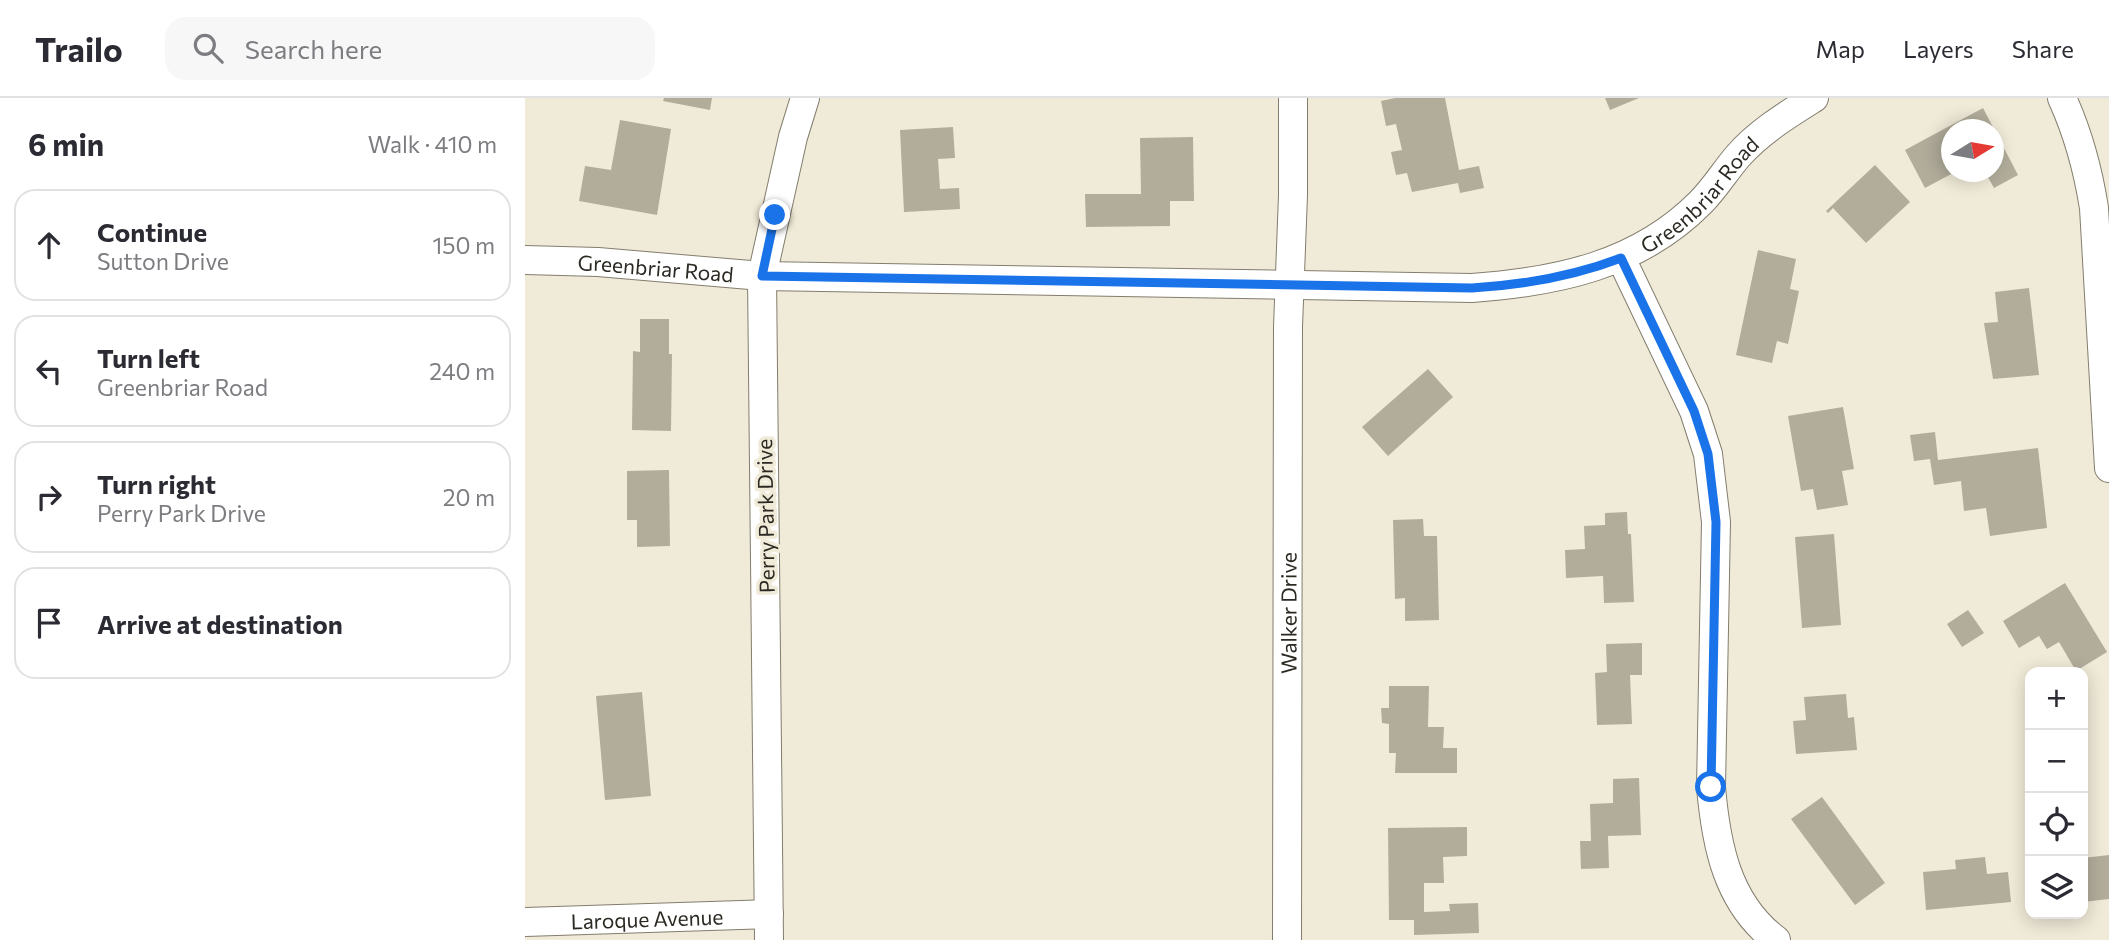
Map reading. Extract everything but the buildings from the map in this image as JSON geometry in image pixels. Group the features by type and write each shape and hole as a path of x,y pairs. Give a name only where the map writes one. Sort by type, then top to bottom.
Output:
{"street":[{"name":"Perry Park Drive","path":"769,927 762,276 793,137 805,98"},
{"name":"Walker Drive","path":"1287,940 1288,327 1291,286 1293,98"},
{"path":"2062,98 2088,172 2094,208 2109,468"},
{"name":"Greenbriar Road","path":"525,260 598,262 762,276 1494,287 1598,267 1655,240 1680,222 1703,200 1739,155 1806,100"},
{"path":"1621,258 1694,411 1708,454 1716,522 1711,787 1714,827 1732,885 1754,921 1776,940"},
{"name":"Laroque Avenue","path":"525,922 769,927"}],"route":[{"path":"775,215 762,276 1472,288 1494,287 1567,274 1621,258 1694,411 1708,454 1716,522 1711,787"}]}
